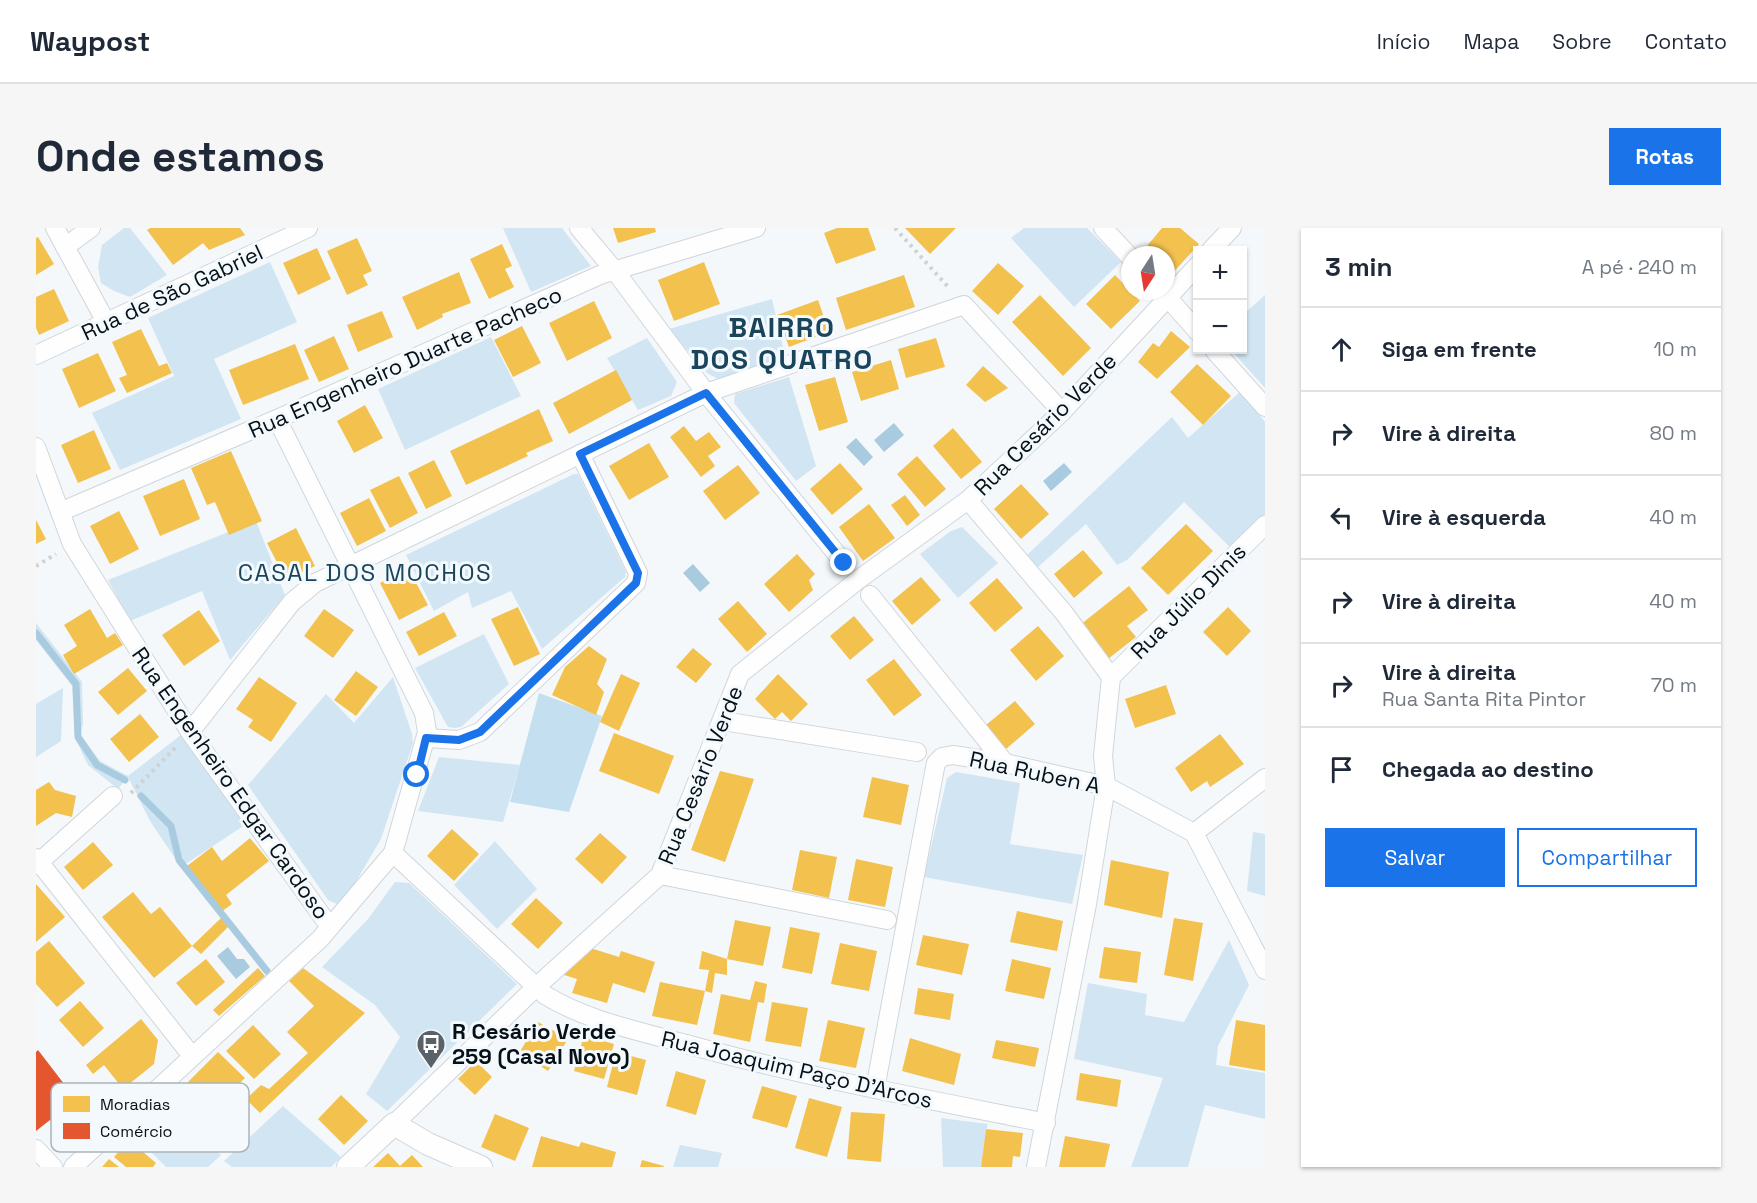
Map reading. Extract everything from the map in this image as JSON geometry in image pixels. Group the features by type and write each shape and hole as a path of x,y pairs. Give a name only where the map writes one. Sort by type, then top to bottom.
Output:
{"street":[{"path":"54,228 106,322"},
{"path":"65,247 91,228"},
{"name":"Rua de São Gabriel","path":"36,355 308,228"},
{"path":"579,228 615,271 706,393 1005,763"},
{"name":"Rua Engenheiro Duarte Pacheco","path":"60,512 277,419 600,274 756,228"},
{"path":"1103,228 1121,247"},
{"path":"1215,246 1232,228"},
{"name":"Rua Cesário Verde","path":"1175,290 1193,270"},
{"name":"Rua Cesário Verde","path":"394,1124 536,987 660,875 723,722 740,674 858,580 968,500 1062,412 1166,300"},
{"path":"1170,300 1193,327"},
{"path":"190,732 292,602 315,583 706,393 964,305 1062,412"},
{"path":"1218,354 1265,406"},
{"path":"163,1083 330,927 393,853 428,732 424,713 277,419"},
{"name":"Rua Engenheiro Edgar Cardoso","path":"36,447 72,544 190,732 330,927"},
{"path":"426,738 459,740 480,732 636,583 638,573 580,454"},
{"path":"968,500 1064,613 1111,677 1103,756 1106,786 1087,904 1036,1167"},
{"name":"Rua Júlio Dinis","path":"1111,677 1265,525"},
{"path":"723,722 917,752"},
{"name":"Rua Ruben A","path":"875,1089 936,763 942,757 953,755 1005,763 1106,786 1194,833"},
{"path":"1265,777 1194,833 1265,970"},
{"path":"113,796 37,862 192,1056"},
{"name":"Rua Joaquim Paço D'Arcos","path":"393,853 536,987 558,1002 626,1028 733,1057 875,1089 1046,1123"},
{"path":"660,875 887,920"},
{"path":"348,1167 394,1124 428,1144 481,1167"},
{"path":"36,1149 52,1167"},
{"path":"73,1167 89,1152"}],"path":[{"path":"895,228 964,305"},
{"path":"113,796 130,795 190,732"}],"shaded area":[{"path":"124,228 130,228 167,275 130,297 101,283 98,267 102,245"},
{"path":"503,228 562,228 591,266 531,292"},
{"path":"1024,228 1087,228 1121,262 1074,307 1011,238"},
{"path":"270,262 297,322 214,359 241,419 120,470 92,413 174,376 148,318"},
{"path":"1265,295 1265,388 1235,354 1247,354 1247,311"},
{"path":"772,299 786,361 718,379 707,373 669,329"},
{"path":"491,337 521,396 405,450 378,389"},
{"path":"647,338 677,382 671,396 638,410 607,358"},
{"path":"789,377 816,466 796,481 734,403 735,394"},
{"path":"1240,392 1265,422 1265,514 1231,548 1184,502 1127,560 1117,565 1086,524 1038,567 1025,557 1172,417 1188,438"},
{"path":"894,423 904,435 884,452 874,440"},
{"path":"856,438 873,457 864,466 846,447"},
{"path":"1064,463 1072,472 1051,491 1043,481"},
{"path":"578,474 626,572 625,577 542,649 511,591 472,608 468,592 434,611 406,555"},
{"path":"256,521 285,595 230,660 202,591 130,621 108,580"},
{"path":"962,527 998,563 958,598 920,554 951,531"},
{"path":"693,564 710,583 700,592 683,573"},
{"path":"36,623 82,682 83,724 80,734 100,761 128,776 181,735 245,825 181,867 150,821 128,777 118,789 88,765 75,738 72,686 36,640"},
{"path":"484,634 509,684 461,727 448,727 415,668"},
{"path":"393,677 413,743 381,839 344,902 337,904 328,900 248,785 326,694 354,723"},
{"path":"63,688 61,741 36,757 36,704"},
{"path":"539,693 602,716 569,812 510,802"},
{"path":"439,757 520,765 503,822 418,811"},
{"path":"956,772 1020,783 1010,844 1083,855 1072,904 924,877 947,778"},
{"path":"1253,832 1265,834 1265,896 1247,891"},
{"path":"495,841 537,889 497,929 454,885"},
{"path":"395,882 409,883 517,984 387,1111 366,1094 400,1037 375,1005 322,967 368,919"},
{"path":"1229,940 1249,985 1218,1046 1216,1065 1265,1073 1265,1119 1205,1105 1188,1167 1131,1167 1163,1078 1074,1059 1088,983 1147,994 1145,1015 1184,1022"},
{"path":"228,947 237,959 244,959 250,967 236,979 217,956"},
{"path":"283,1106 341,1157 331,1167 232,1167 224,1161 234,1152 249,1152 249,1138"},
{"path":"941,1118 988,1124 981,1167 943,1167"},
{"path":"680,1145 722,1153 718,1167 673,1167"},
{"path":"151,1152 217,1152 221,1155 208,1167 166,1167"}],"building: Moradias":[{"path":"150,228 240,228 245,235 209,250 203,243 173,265 147,230"},
{"path":"613,228 655,228 656,232 618,243"},
{"path":"837,228 868,228 876,250 836,264 824,233"},
{"path":"905,228 956,228 930,254"},
{"path":"1162,228 1180,228 1199,244 1193,246 1193,251 1175,270 1175,246 1147,246"},
{"path":"38,237 54,264 36,275 36,238"},
{"path":"357,238 372,271 363,275 368,285 347,295 327,251"},
{"path":"502,244 512,266 505,269 514,287 489,299 470,259"},
{"path":"317,248 331,279 298,295 283,263"},
{"path":"704,262 720,304 674,321 658,280"},
{"path":"998,263 1024,286 998,315 972,291"},
{"path":"459,272 471,303 442,314 443,317 417,330 402,297"},
{"path":"904,275 915,307 846,330 836,298"},
{"path":"1115,275 1121,281 1121,300 1140,301 1111,329 1086,304"},
{"path":"54,289 69,321 39,335 36,328 36,297"},
{"path":"1040,295 1091,348 1063,376 1012,322"},
{"path":"818,300 829,332 789,347 777,315"},
{"path":"594,301 612,338 567,361 549,323"},
{"path":"382,311 393,337 358,352 347,325"},
{"path":"522,326 541,363 513,377 494,340"},
{"path":"141,329 159,366 167,363 172,373 127,393 119,378 127,375 112,342"},
{"path":"1171,331 1190,347 1157,379 1138,362 1153,343 1159,347"},
{"path":"334,336 349,369 319,382 304,350"},
{"path":"936,338 945,367 906,378 898,349"},
{"path":"295,344 309,379 243,405 229,370"},
{"path":"98,353 116,391 79,408 62,369"},
{"path":"891,360 899,389 861,401 852,372"},
{"path":"1197,364 1231,396 1203,425 1170,392"},
{"path":"983,366 1008,388 985,402 966,385"},
{"path":"616,370 632,400 569,434 553,403"},
{"path":"835,377 848,422 819,431 805,385"},
{"path":"365,405 383,438 354,453 337,421"},
{"path":"539,409 553,441 526,453 528,456 466,485 450,451"},
{"path":"684,426 696,441 709,432 721,447 708,456 715,466 701,477 670,437"},
{"path":"953,428 982,462 961,479 933,446"},
{"path":"94,430 111,469 78,483 61,445"},
{"path":"649,443 669,477 629,500 609,466"},
{"path":"231,451 262,521 229,535 215,502 207,505 191,468"},
{"path":"917,456 946,489 925,507 897,474"},
{"path":"434,460 452,496 426,509 408,473"},
{"path":"840,463 863,489 832,515 810,489"},
{"path":"738,465 760,493 725,520 703,491"},
{"path":"399,476 418,513 390,528 370,490"},
{"path":"184,479 200,519 160,536 143,496"},
{"path":"1021,484 1049,514 1021,539 994,509"},
{"path":"905,495 920,515 907,526 891,505"},
{"path":"369,498 386,531 357,546 340,513"},
{"path":"869,504 895,538 863,561 839,527"},
{"path":"119,511 139,549 110,564 90,526"},
{"path":"36,520 46,539 36,544"},
{"path":"1186,524 1213,551 1168,595 1141,568"},
{"path":"296,528 315,566 286,580 267,543"},
{"path":"1083,550 1103,573 1074,598 1054,574"},
{"path":"797,554 815,574 809,580 813,590 789,612 764,584"},
{"path":"408,568 428,605 399,620 380,583"},
{"path":"921,577 941,600 912,625 892,601"},
{"path":"997,578 1023,608 995,632 969,603"},
{"path":"1129,586 1148,610 1127,626 1136,637 1108,659 1080,625"},
{"path":"738,601 767,634 747,652 718,619"},
{"path":"518,607 540,654 514,666 491,619"},
{"path":"1228,607 1251,631 1227,656 1203,632"},
{"path":"90,609 107,638 115,633 123,645 74,674 63,655 77,646 64,625"},
{"path":"324,609 354,630 333,658 304,636"},
{"path":"199,610 220,641 184,666 162,635"},
{"path":"444,612 457,636 419,656 406,632"},
{"path":"854,616 874,640 850,660 830,636"},
{"path":"1038,626 1064,656 1036,681 1010,650"},
{"path":"589,646 607,659 597,684 604,692 596,715 552,695 565,667"},
{"path":"693,648 712,664 696,683 676,667"},
{"path":"894,659 922,695 894,716 866,680"},
{"path":"128,668 147,691 118,715 98,692"},
{"path":"356,671 378,687 356,716 334,700"},
{"path":"621,674 640,683 619,731 600,722"},
{"path":"778,674 808,704 791,721 782,712 775,719 755,699"},
{"path":"259,677 297,703 271,742 248,727 253,720 236,709"},
{"path":"1166,685 1176,714 1135,728 1125,699"},
{"path":"1015,701 1035,724 1006,749 986,725"},
{"path":"140,714 159,737 129,762 110,739"},
{"path":"614,733 674,756 659,794 599,771"},
{"path":"1220,734 1244,764 1210,787 1207,781 1191,792 1175,768"},
{"path":"720,771 754,779 725,862 691,850"},
{"path":"872,777 909,785 901,825 863,817"},
{"path":"49,782 55,790 76,796 72,817 56,813 36,826 36,790"},
{"path":"452,829 479,854 454,881 427,856"},
{"path":"600,833 627,857 602,884 575,859"},
{"path":"250,838 269,861 226,895 232,904 221,912 187,866 212,847 222,861"},
{"path":"93,842 113,865 83,890 64,867"},
{"path":"800,850 837,857 829,898 792,890"},
{"path":"856,859 893,867 885,907 848,900"},
{"path":"1111,860 1169,872 1162,918 1104,905"},
{"path":"36,884 65,917 36,942"},
{"path":"133,892 151,914 160,907 192,946 154,978 102,917"},
{"path":"536,898 563,923 538,949 511,924"},
{"path":"1017,911 1063,921 1057,951 1010,942"},
{"path":"221,918 229,926 201,954 192,946"},
{"path":"1174,918 1203,923 1193,981 1164,975"},
{"path":"735,920 771,927 763,966 727,959"},
{"path":"790,927 820,933 812,974 782,968"},
{"path":"923,935 969,944 962,975 916,965"},
{"path":"49,941 85,983 57,1007 36,984 36,952"},
{"path":"840,943 877,951 869,991 831,984"},
{"path":"587,947 619,957 621,951 655,962 645,993 613,983 607,1003 572,993 577,979 561,974"},
{"path":"1104,947 1141,952 1137,983 1099,978"},
{"path":"702,951 727,959 727,975 715,973 712,993 705,991 709,970 699,969"},
{"path":"206,959 225,982 196,1006 176,983"},
{"path":"1012,959 1051,968 1044,999 1005,991"},
{"path":"258,968 265,976 219,1016 213,1010"},
{"path":"303,968 365,1013 260,1113 249,1102 249,1096 261,1085 269,1089 308,1053 287,1032 314,1006 289,981"},
{"path":"755,981 767,984 764,1003 758,1002 750,1042 713,1034 721,994 750,1000"},
{"path":"660,982 705,991 697,1025 652,1016"},
{"path":"918,988 954,994 950,1020 914,1014"},
{"path":"80,1001 104,1028 83,1047 59,1020"},
{"path":"772,1002 808,1008 801,1047 765,1041"},
{"path":"141,1019 158,1040 154,1064 130,1083 118,1083 104,1065 93,1074 86,1065"},
{"path":"828,1020 865,1028 856,1068 819,1061"},
{"path":"1236,1020 1265,1025 1265,1071 1229,1065"},
{"path":"538,1022 568,1039 548,1071 519,1053"},
{"path":"253,1025 281,1054 254,1079 226,1051"},
{"path":"584,1035 614,1044 604,1079 574,1071"},
{"path":"910,1038 961,1054 954,1085 902,1071"},
{"path":"996,1040 1039,1048 1035,1067 992,1058"},
{"path":"218,1052 245,1078 240,1083 187,1083"},
{"path":"616,1052 646,1060 637,1095 607,1087"},
{"path":"476,1061 492,1077 475,1095 458,1079"},
{"path":"676,1071 706,1080 696,1115 666,1106"},
{"path":"1080,1073 1121,1080 1117,1107 1076,1100"},
{"path":"762,1086 797,1096 787,1128 752,1118"},
{"path":"341,1095 368,1121 344,1145 318,1119"},
{"path":"809,1098 842,1107 827,1157 795,1148"},
{"path":"851,1112 885,1114 881,1162 847,1159"},
{"path":"495,1114 529,1128 515,1161 481,1147"},
{"path":"986,1129 1023,1133 1020,1157 1013,1156 1012,1167 981,1167"},
{"path":"541,1136 579,1147 581,1142 616,1152 612,1167 532,1167"},
{"path":"1065,1136 1110,1144 1105,1167 1059,1167"},
{"path":"118,1152 143,1152 156,1163 153,1167 126,1167 114,1157"},
{"path":"388,1153 400,1166 412,1155 423,1167 373,1167"},
{"path":"109,1159 119,1167 102,1167"},
{"path":"642,1160 664,1166 664,1167 640,1167"}],"building: Comércio":[{"path":"38,1050 63,1083 51,1083 51,1121 36,1131 36,1052"}],"waterway":[{"path":"36,633 76,684 78,737 97,765 125,780"},
{"path":"141,796 171,826 179,860 267,971"}],"place":[{"name":"R Cesário Verde 259 (Casal Novo)","path":"431,1070"}],"district":[{"name":"BAIRRO DOS QUATRO","path":"782,343"},
{"name":"CASAL DOS MOCHOS","path":"365,572"}],"route":[{"path":"417,775 426,738 459,740 480,732 636,583 638,573 580,454 706,393 844,563"}]}
